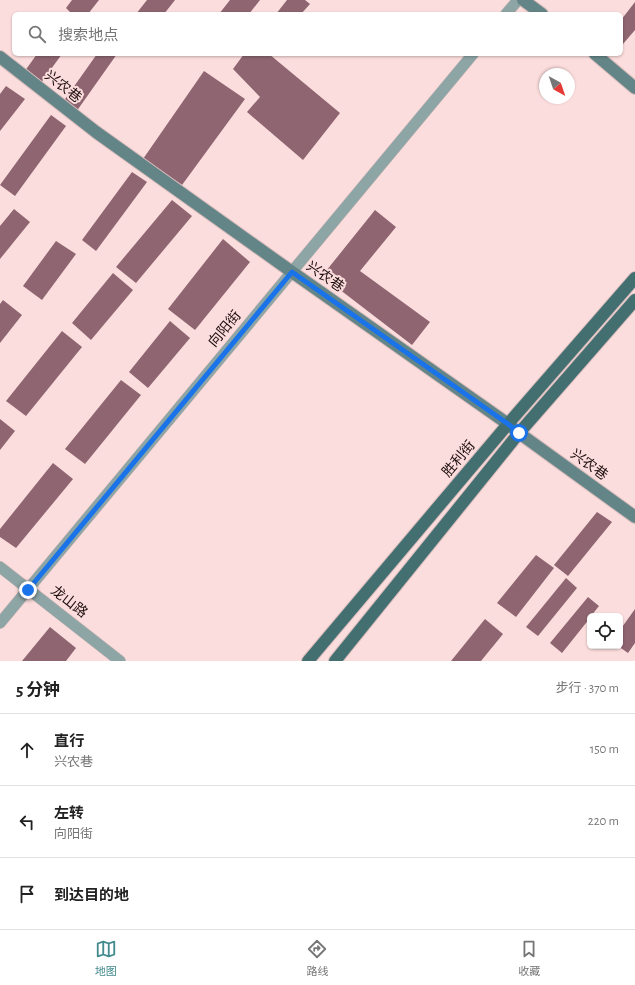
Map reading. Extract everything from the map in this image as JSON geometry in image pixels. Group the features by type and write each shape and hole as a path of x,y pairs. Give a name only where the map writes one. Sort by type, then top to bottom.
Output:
{"main road":[{"name":"胜利街","path":"308,661 508,424 635,278"},
{"path":"335,661 519,433 635,300"}],"street":[{"path":"508,12 518,0"},
{"path":"524,0 539,12"},
{"name":"向阳街","path":"0,624 471,56"},
{"path":"597,56 635,88"},
{"name":"兴农巷","path":"0,57 96,132 508,424 635,517"},
{"name":"龙山路","path":"0,567 120,661"}],"building":[{"path":"72,0 99,0 90,12 70,12 66,8"},
{"path":"147,0 175,0 166,12 138,12"},
{"path":"230,0 260,0 251,12 221,12"},
{"path":"287,0 305,0 310,4 303,12 278,12"},
{"path":"635,2 635,30 623,44 623,17"},
{"path":"36,56 61,56 38,87 22,75"},
{"path":"96,56 116,56 76,112 63,102"},
{"path":"243,56 271,56 340,113 303,160 247,112 260,97 233,69"},
{"path":"204,71 245,99 182,185 143,159"},
{"path":"6,86 25,99 0,131 0,94"},
{"path":"51,115 66,126 15,196 0,185"},
{"path":"132,172 147,182 96,251 82,240"},
{"path":"172,200 192,216 136,283 116,267"},
{"path":"14,209 30,222 0,259 0,226"},
{"path":"375,210 396,227 360,271 430,322 412,345 322,276"},
{"path":"223,239 250,262 195,330 168,309"},
{"path":"56,241 76,254 42,300 23,286"},
{"path":"113,273 133,290 91,340 72,323"},
{"path":"3,300 22,315 0,343 0,304"},
{"path":"170,321 190,338 148,388 129,372"},
{"path":"62,331 82,347 26,416 6,401"},
{"path":"121,380 141,395 85,464 65,449"},
{"path":"0,419 15,431 0,450"},
{"path":"53,463 73,479 16,548 0,537 0,529"},
{"path":"597,512 612,522 568,576 554,565"},
{"path":"536,555 554,568 516,617 497,603"},
{"path":"566,578 577,588 538,636 526,627"},
{"path":"588,597 599,606 593,613 587,613 587,622 562,653 550,643"},
{"path":"635,609 635,643 628,653 622,649 623,626"},
{"path":"485,619 503,634 481,661 451,661"},
{"path":"50,627 76,648 66,661 22,661"}],"route":[{"path":"28,590 292,272 519,433"}]}
